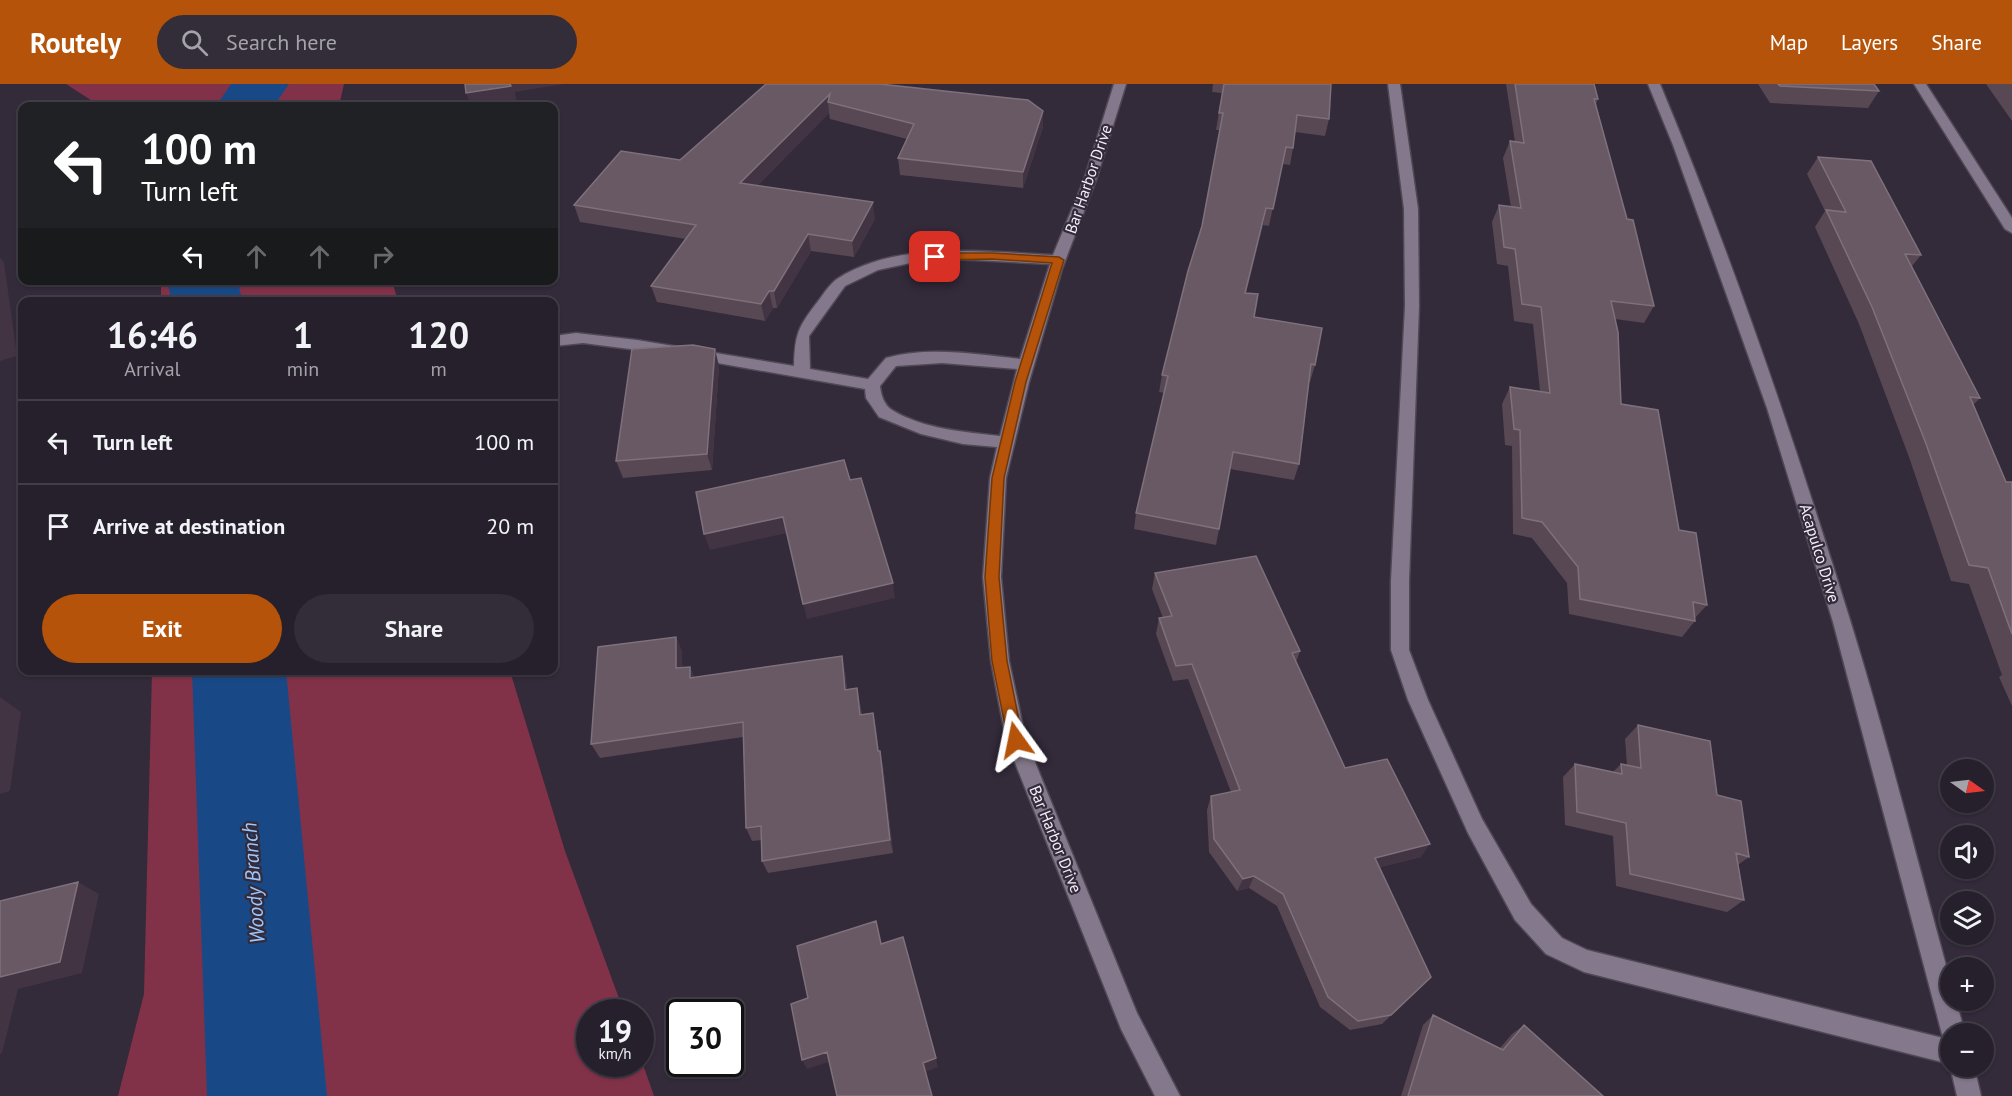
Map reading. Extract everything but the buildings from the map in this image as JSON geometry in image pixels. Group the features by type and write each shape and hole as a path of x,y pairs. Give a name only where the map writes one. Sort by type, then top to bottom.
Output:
{"street":[{"path":"1394,84 1411,208 1412,306 1400,581 1400,650 1418,700 1475,826 1523,912 1554,946 1584,962 1940,1050"},
{"name":"Acapulco Drive","path":"1654,84 1679,145 1782,431 1842,622 1950,1023"},
{"path":"1920,84 2012,229"},
{"name":"Bar Harbor Drive","path":"1115,85 1090,180 1059,260 1026,365 1006,442 998,478 992,577 1000,661 1016,740 1129,1021 1168,1096"},
{"path":"802,373 802,336 817,312 840,284 874,267 915,258 956,255 1059,260"},
{"path":"558,340 581,339 639,345 872,385"},
{"path":"1006,442 963,438 931,430 885,413 874,398 872,385 891,362 923,357 956,357 1026,365"},
{"path":"1965,1077 1969,1096"}],"shaded area":[{"path":"66,84 344,84 340,102 94,102"},
{"path":"161,285 393,285 397,297 161,297"},
{"path":"152,675 511,675 565,851 619,999 576,999 576,1077 647,1077 654,1096 118,1096 144,994"}],"waterway":[{"name":"Woody Branch","path":"248,102 260,84"},
{"name":"Woody Branch","path":"203,285 207,297"},
{"name":"Woody Branch","path":"239,675 267,1096"}],"route":[{"path":"935,257 956,255 1059,260 1021,382 998,478 992,577 1000,661 1016,740"}]}
